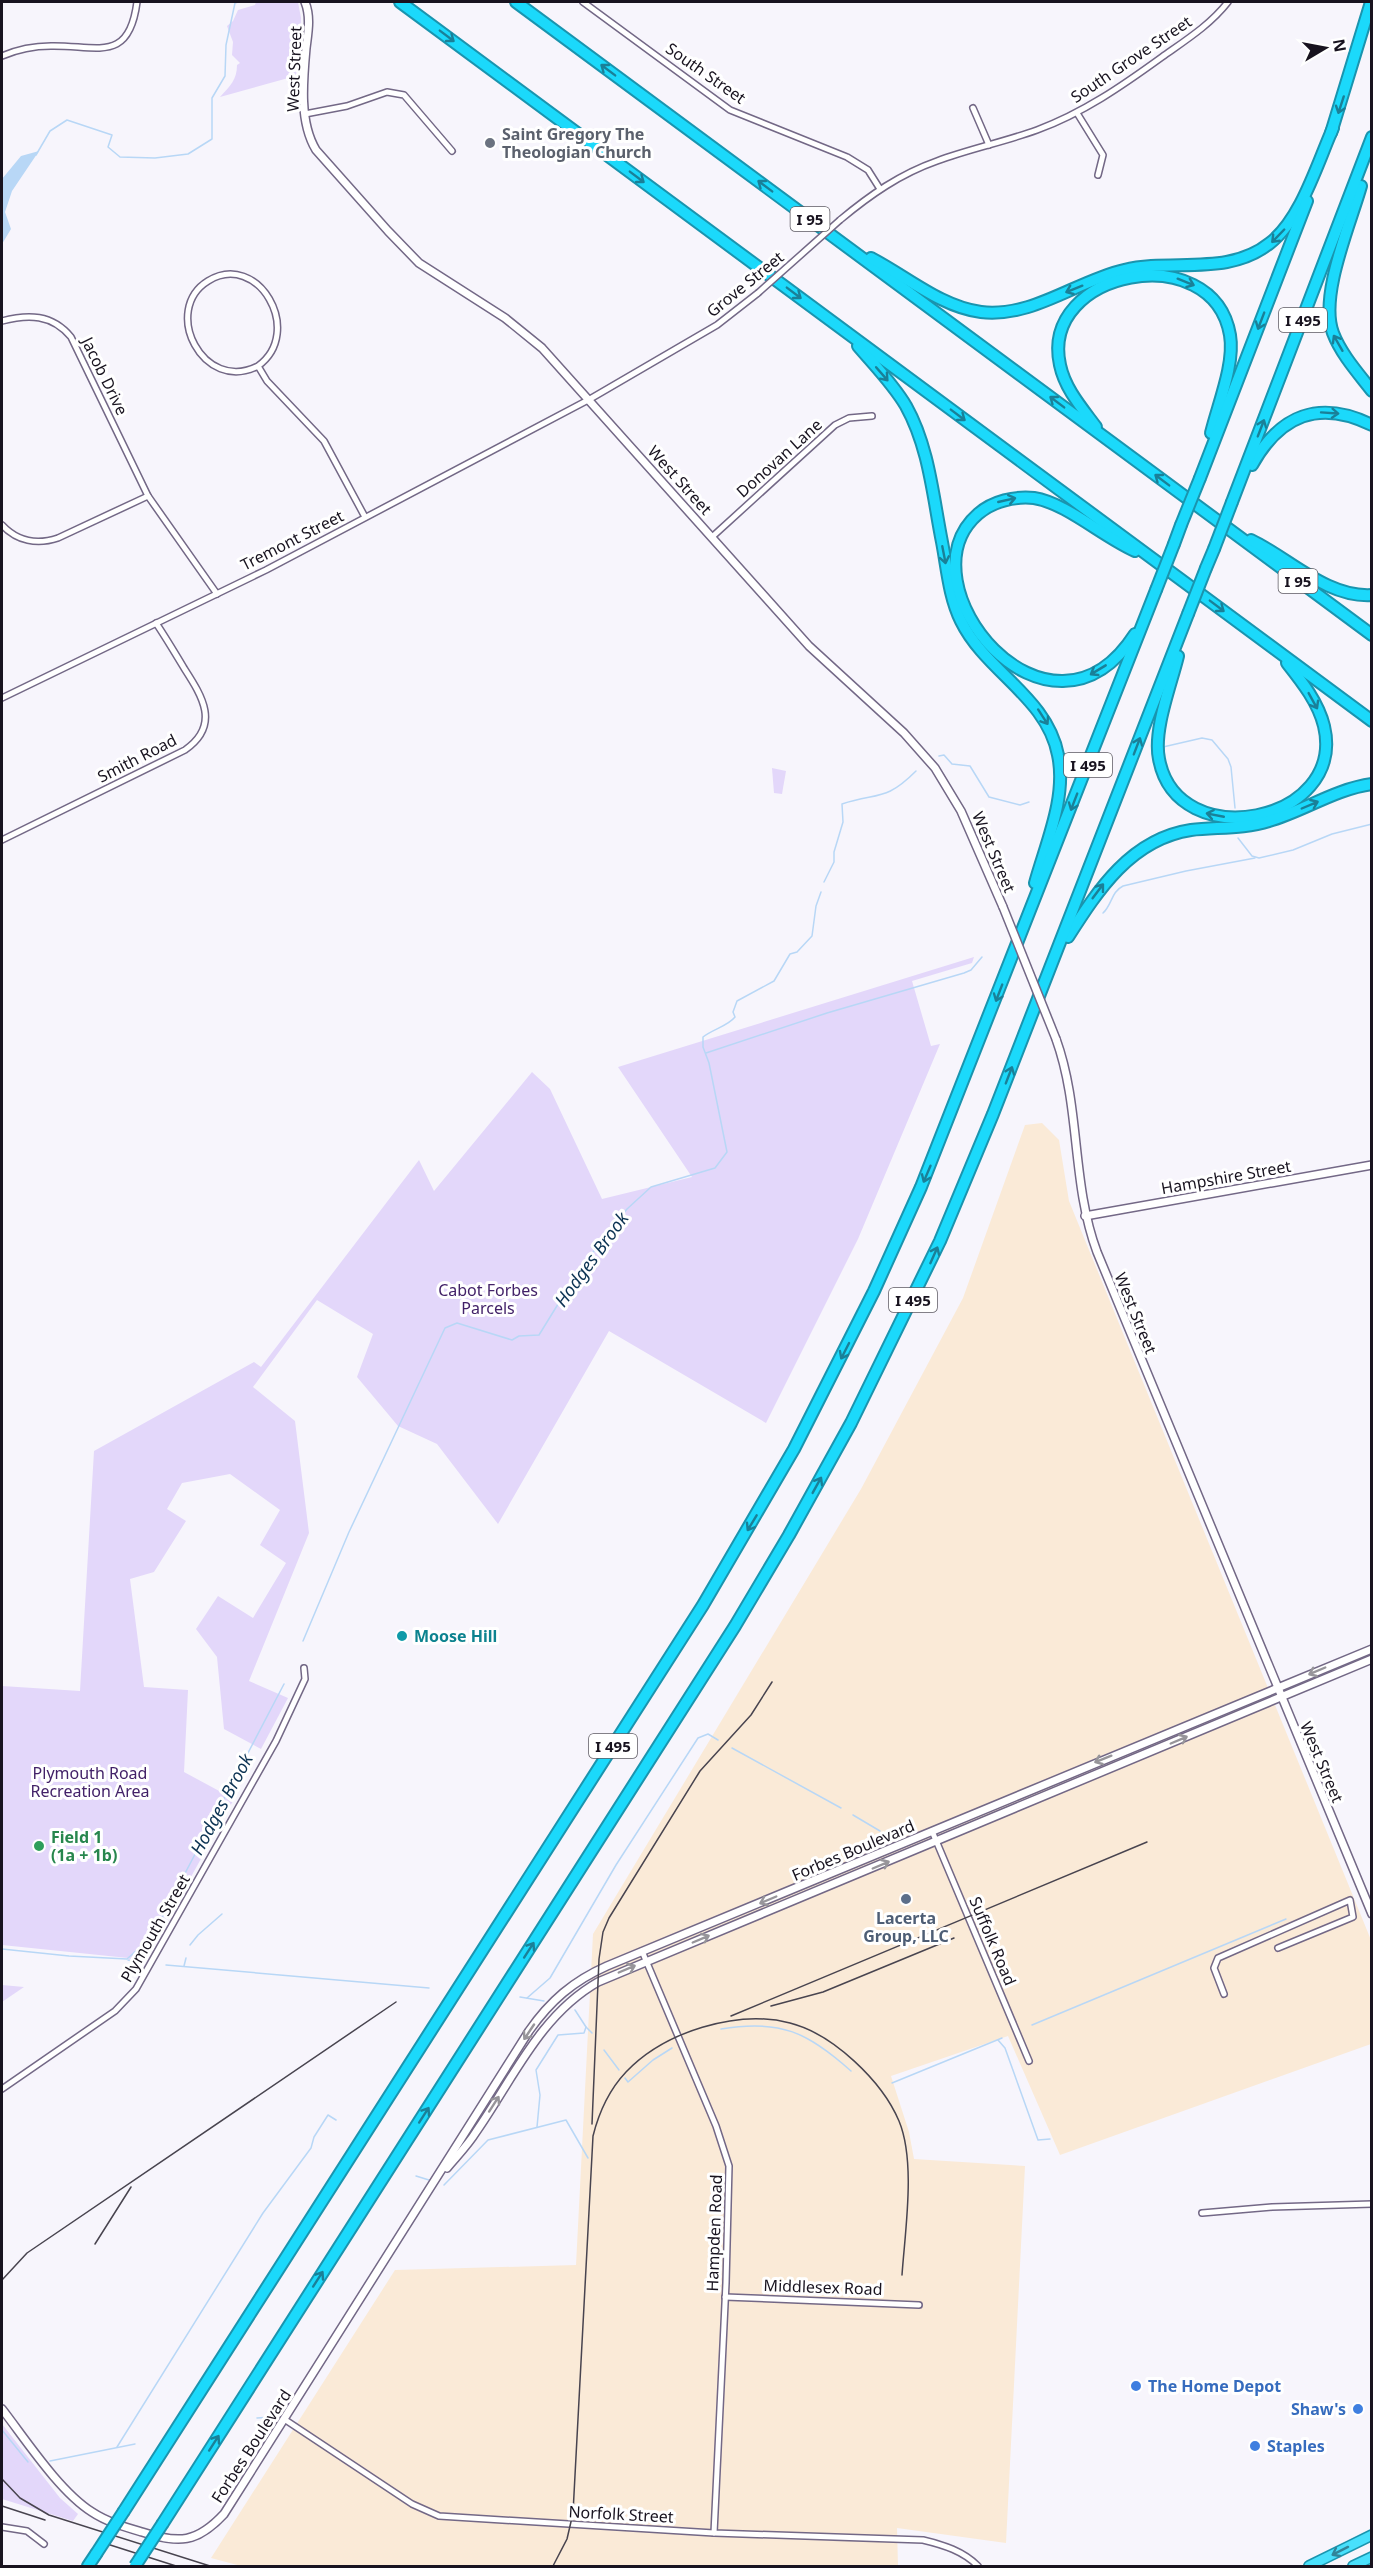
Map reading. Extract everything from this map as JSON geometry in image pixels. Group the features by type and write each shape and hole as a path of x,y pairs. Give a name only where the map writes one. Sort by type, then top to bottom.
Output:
{"highway":[{"path":"400,2 1371,721"},
{"name":"I 95","path":"516,2 1371,635"},
{"name":"I 495","path":"88,2566 703,1605 758,1512 843,1354 894,1250 939,1144 1020,939 1303,214 1333,128 1371,2"},
{"path":"838,240 954,305 983,312 1016,310 1125,269 1220,264 1239,260 1259,251 1280,234 1293,217 1333,128"},
{"name":"I 495","path":"135,2566 659,1746 789,1535 851,1423 926,1272 976,1156 1214,549 1371,137"},
{"path":"1371,147 1330,290 1328,309 1331,327 1338,343 1371,390"},
{"path":"1104,437 1073,395 1061,372 1058,348 1065,320 1085,298 1120,280 1157,276 1188,282 1202,290 1216,304 1225,320 1230,342 1229,363 1200,478"},
{"path":"843,330 895,390 915,424 926,459 951,593 961,622 979,648 1036,707 1047,723 1055,743 1060,769 1059,795 1020,939"},
{"path":"1232,502 1264,445 1275,433 1293,420 1311,413 1330,412 1347,415 1371,425"},
{"path":"1153,559 1114,542 1052,504 1034,499 1016,498 988,507 969,523 959,546 957,576 961,598 969,617 990,647 1023,671 1056,681 1083,678 1098,672 1114,660 1137,630 1156,590"},
{"path":"1226,527 1262,545 1336,590 1355,595 1371,595"},
{"path":"1188,615 1159,732 1158,751 1161,769 1170,786 1183,800 1201,811 1217,816 1236,817 1275,810 1299,797 1319,771 1326,743 1322,719 1311,696 1280,653"},
{"path":"1055,957 1110,876 1131,857 1153,842 1184,831 1265,822 1346,790 1371,783"},
{"path":"1310,2566 1371,2535"},
{"path":"1353,2566 1371,2557"}],"street":[{"path":"2,55 51,46 96,49 111,47 124,39 134,23 137,2"},
{"name":"West Street","path":"305,2 309,17 304,65 305,114 309,135 316,150 400,244 436,276 527,334 590,399 808,646 904,733 935,768 961,811 1056,1039 1069,1085 1085,1216 1096,1252 1371,1914"},
{"name":"South Street","path":"584,2 730,110 847,157 868,170 880,189"},
{"name":"South Grove Street","path":"906,174 938,160 1038,130 1077,113 1115,91 1199,31 1228,2"},
{"path":"305,114 347,106 387,92 396,92 404,95 452,151"},
{"path":"973,108 989,145"},
{"path":"1077,113 1103,155 1098,175"},
{"name":"Grove Street","path":"590,399 717,326 840,220 880,189 906,174"},
{"path":"221,276 242,276 255,282 269,298 276,317 278,338 269,357 258,366 245,372 224,371 211,365 197,349 190,330 188,309 197,290 208,281 221,276"},
{"name":"Jacob Drive","path":"2,321 35,316 52,322 67,333 77,348 148,496 217,594"},
{"path":"258,366 267,381 324,441 365,517"},
{"name":"Tremont Street","path":"2,698 217,594 590,399"},
{"name":"Donovan Lane","path":"712,537 836,425 849,418 872,416"},
{"path":"2,525 23,539 46,541 58,538 148,496"},
{"name":"Smith Road","path":"2,840 185,750 196,741 205,722 204,702 156,623"},
{"name":"Hampshire Street","path":"1085,1216 1371,1165"},
{"name":"Forbes Boulevard","path":"2,2409 64,2487 90,2511 107,2521 164,2539 192,2538 203,2533 224,2514 544,2010 569,1987 597,1970 642,1951 1371,1649"},
{"name":"Forbes Boulevard","path":"434,2185 475,2134 550,2020 579,1994 601,1980 1371,1659"},
{"name":"Plymouth Street","path":"2,2089 115,2011 136,1989 276,1741 305,1679 304,1668"},
{"name":"Suffolk Road","path":"932,1831 1029,2061"},
{"path":"1224,1994 1214,1968 1218,1958 1363,1894"},
{"path":"1278,1948 1353,1917 1350,1900"},
{"name":"Hampden Road","path":"642,1951 716,2126 729,2166 714,2533"},
{"path":"597,1970 601,1980"},
{"path":"1202,2213 1272,2206 1371,2204"},
{"name":"Middlesex Road","path":"725,2297 919,2305"},
{"name":"Norfolk Street","path":"284,2419 412,2504 439,2516 714,2533 923,2540 943,2544 962,2553 978,2566"},
{"path":"2,2526 27,2531 44,2544"}],"shaded area":[{"path":"1042,1123 1059,1140 1069,1201 1371,1940 1371,2044 1060,2155 1008,2036 891,2076 909,2132 914,2159 1025,2166 1006,2543 897,2528 898,2566 241,2566 211,2558 395,2270 576,2265 593,1934 861,1489 963,1298 1025,1125"}],"green space":[{"path":"256,2 298,2 301,18 299,75 220,97 232,82 236,75 237,65 240,63 232,55 233,42 227,26 233,21 238,10 255,5"},
{"path":"772,768 786,771 782,794 774,793"},
{"name":"Cabot Forbes Parcels","path":"974,957 972,963 912,981 931,1046 940,1044 858,1239 766,1423 609,1331 498,1524 437,1444 398,1426 357,1377 373,1334 317,1300 253,1387 295,1421 309,1533 249,1681 288,1698 261,1749 224,1729 217,1657 196,1629 218,1596 253,1618 286,1563 260,1545 280,1510 230,1474 182,1483 167,1509 186,1521 154,1572 130,1579 144,1687 188,1690 184,1772 234,1799 139,1971 128,1958 2,1945 2,1686 80,1691 94,1451 254,1362 261,1367 419,1160 434,1191 532,1072 550,1089 602,1199 692,1177 618,1067"},
{"path":"2,1985 24,1987 2,2002"},
{"path":"2,2424 60,2498 78,2514 73,2521 2,2499"}],"water":[{"path":"39,151 12,191 5,212 11,229 2,244 2,179 21,156"}],"waterway":[{"path":"36,155 50,131 67,120 112,135 108,147 120,157 155,158 188,154 212,139 212,98 225,76 226,45 235,3 238,2"},
{"name":"Hodges Brook","path":"1163,747 1202,738 1212,740 1228,759 1231,767 1235,808"},
{"name":"Hodges Brook","path":"939,756 944,755 952,764 970,766 989,797 1020,805 1029,802"},
{"name":"Hodges Brook","path":"824,882 834,862 834,852 843,822 842,804 888,792 916,771"},
{"name":"Hodges Brook","path":"1238,838 1252,856 1259,858 1293,850 1332,834 1372,824"},
{"path":"1103,913 1116,892 1123,886 1255,858"},
{"name":"Hodges Brook","path":"303,1641 349,1532 445,1328 457,1323 512,1340 519,1336 539,1335 579,1270 627,1209 651,1187 715,1168 727,1152 709,1063 703,1047 703,1037 732,1020 735,1017 733,1012 737,1001 774,981 790,954 797,952 812,936 816,906 821,892"},
{"path":"706,1053 827,1013 964,973 971,970 982,957"},
{"name":"Hodges Brook","path":"158,1925 284,1684"},
{"path":"527,1998 550,1978 616,1865 698,1738 708,1734 718,1740"},
{"path":"732,1748 841,1808"},
{"path":"853,1815 880,1831"},
{"path":"190,1945 222,1914"},
{"path":"1032,2025 1286,1919"},
{"name":"Hodges Brook","path":"2,1949 127,1959 147,1941"},
{"path":"184,1966 186,1958"},
{"path":"128,1960 141,1964"},
{"path":"166,1965 429,1988"},
{"path":"520,1997 544,2001"},
{"path":"537,2127 540,2095 536,2070 558,2035 584,2033 586,2027 575,2010"},
{"path":"721,2029 760,2026 792,2032 820,2047 851,2071"},
{"path":"586,2027 592,2033"},
{"path":"892,2083 1002,2038"},
{"path":"998,2040 1005,2048 1038,2140 1050,2139"},
{"path":"625,2078 628,2082 653,2060 672,2048"},
{"path":"604,2050 619,2070"},
{"path":"117,2447 263,2213 311,2148 314,2137 328,2115 336,2120"},
{"path":"444,2185 488,2140 566,2120 588,2158"},
{"path":"416,2176 429,2180"},
{"path":"257,2418 273,2417"},
{"path":"2,2430 28,2462"},
{"path":"50,2461 135,2444"}],"railway":[{"path":"592,2124 599,1959 603,1932 609,1918 700,1771 751,1715 772,1682"},
{"path":"731,2016 1147,1842"},
{"path":"771,2006 823,1992 954,1938"},
{"path":"2,2280 27,2253 396,2002"},
{"path":"553,2566 567,2539 573,2513 593,2136 598,2118 610,2094 626,2072 642,2058 681,2035 702,2027 747,2019 769,2019 790,2023 823,2037 839,2048 881,2090 899,2121 904,2138 908,2197 902,2275"},
{"path":"95,2244 131,2187"},
{"path":"2,2479 20,2498 49,2515 210,2566"},
{"path":"2,2506 45,2520"},
{"path":"104,2543 176,2566"}],"place":[{"name":"Saint Gregory The Theologian Church","path":"490,143"},
{"name":"Moose Hill","path":"402,1636"},
{"name":"Field 1 (1a + 1b)","path":"39,1846"},
{"name":"Lacerta Group, LLC","path":"906,1899"},
{"name":"The Home Depot","path":"1136,2386"},
{"name":"Shaw's","path":"1358,2409"},
{"name":"Staples","path":"1255,2446"}],"park label":[{"name":"Plymouth Road Recreation Area","path":"90,1782"}]}
